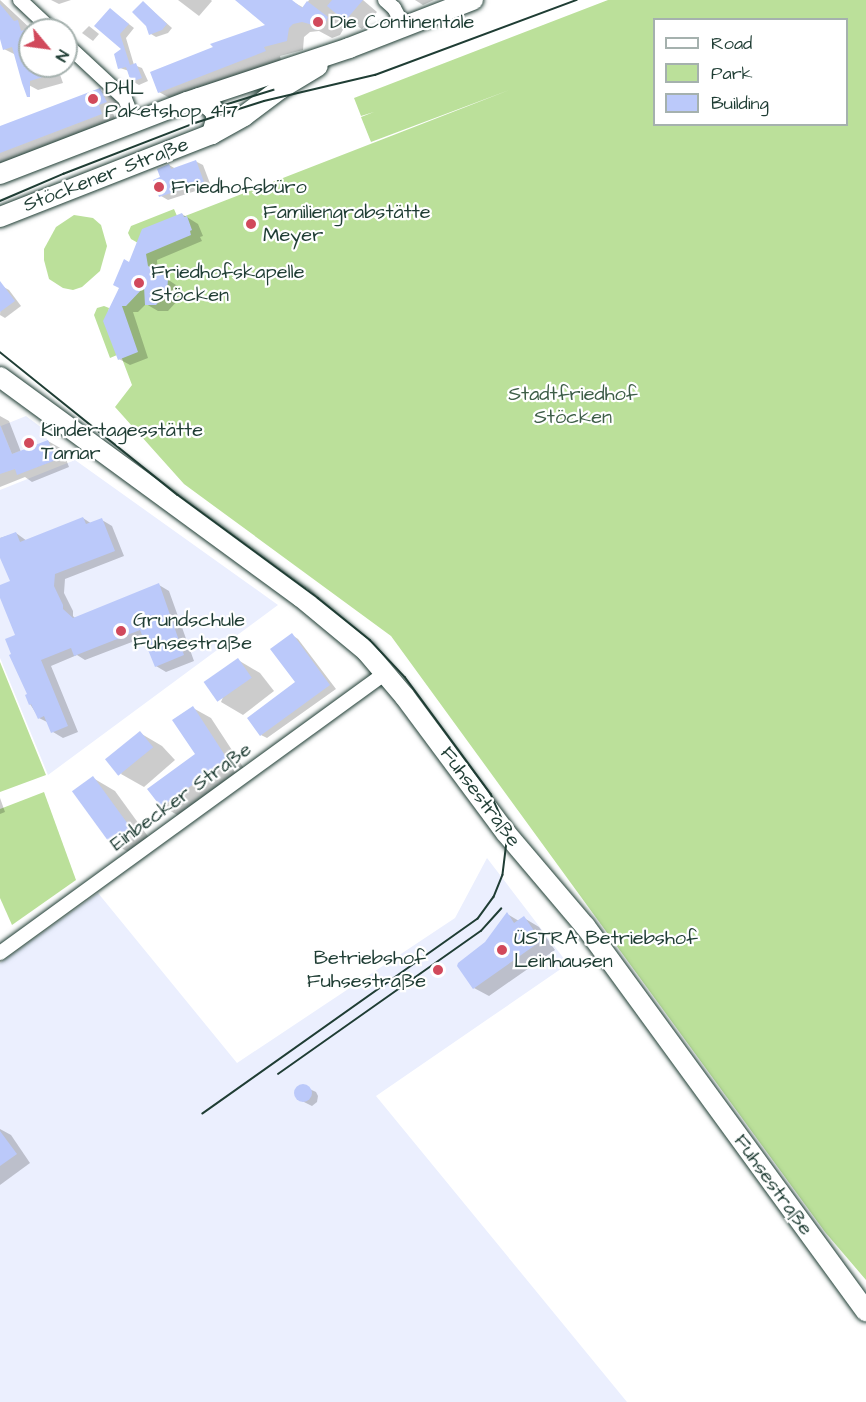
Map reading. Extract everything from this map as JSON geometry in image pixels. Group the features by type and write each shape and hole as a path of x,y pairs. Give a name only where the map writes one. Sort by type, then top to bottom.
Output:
{"street":[{"path":"20,0 39,18"},
{"path":"385,0 394,8 404,27"},
{"name":"Stöckener Straße","path":"0,174 134,121 349,48 473,0"},
{"name":"Stöckener Straße","path":"0,217 212,134 349,48"},
{"path":"78,55 125,99 134,121"},
{"name":"Stöckener Straße","path":"200,98 213,109 217,117 212,134"},
{"name":"Fuhsestraße","path":"0,377 320,611 366,651 386,673 506,833 585,926 866,1311"},
{"name":"Einbecker Straße","path":"0,953 386,673"}],"shaded area":[{"name":"Kindertagesstätte Tamar","path":"26,416 42,428 56,460 37,467 29,447 12,454 1,426"},
{"name":"Grundschule Fuhsestraße","path":"75,460 278,605 48,775 0,658 0,490"},
{"path":"487,858 568,964 376,1096 627,1402 0,1402 0,963 98,893 237,1063 455,918"}],"green space":[{"name":"Stadtfriedhof Stöcken","path":"608,0 866,0 866,1280 825,1232 391,636 184,484 115,407 132,385 107,319 117,355 110,358 94,315 97,308 104,306 109,308 107,318 138,243 131,239 128,233 131,226 174,209 177,216 144,232 512,89 371,142 361,117 374,112 361,116 354,98"},
{"path":"74,215 93,218 101,225 107,246 100,271 82,287 73,290 63,288 49,279 44,260 44,249 56,227"},
{"path":"0,662 46,775 0,792"},
{"path":"44,792 76,880 12,925 0,898 0,809"}],"building":[{"path":"235,0 292,0 302,8 307,1 328,17 324,26 314,30 313,25 302,22 293,24 289,28 287,41 264,47 266,51 158,93 150,72 213,47 210,44 265,25"},
{"path":"332,0 363,0 345,21 327,6"},
{"path":"143,1 167,24 162,30 149,35 146,26 132,12"},
{"path":"0,4 14,21 18,20 18,69 12,47 3,50 0,39"},
{"path":"110,8 129,24 120,34 130,65 136,63 142,78 131,82 126,67 118,69 114,54 121,49 94,26"},
{"path":"21,78 40,78 30,81 30,97 27,97"},
{"path":"100,88 107,102 99,105 102,114 0,153 0,126"},
{"path":"196,160 204,182 159,197 153,180 160,177 157,169 169,164 171,169"},
{"path":"182,213 184,217 187,216 192,230 191,235 146,254 148,266 163,273 168,279 167,293 156,305 145,305 144,287 126,306 122,306 138,352 118,360 103,321 119,288 113,285 124,259 129,262 142,229"},
{"path":"0,281 15,301 0,312"},
{"path":"0,425 12,454 48,440 56,460 17,475 15,469 0,474"},
{"path":"83,517 86,524 102,518 115,551 55,574 54,586 63,609 73,618 159,583 184,655 155,667 140,630 74,656 71,648 41,660 68,726 51,733 44,716 38,719 31,704 29,705 25,695 27,694 9,655 11,654 5,639 15,635 0,598 0,585 10,581 0,558 0,538 16,532 20,542"},
{"path":"292,633 330,685 260,736 247,718 295,682 270,649"},
{"path":"238,658 252,678 217,702 204,682"},
{"path":"193,706 228,760 161,807 147,789 195,754 172,720"},
{"path":"140,731 153,747 118,776 105,759"},
{"path":"93,776 131,829 110,844 72,791"},
{"name":"ÜSTRA Betriebshof Leinhausen","path":"507,912 514,923 524,916 541,941 473,989 457,966 458,963 485,942"},
{"path":"299,1084 307,1084 312,1089 310,1100 299,1102 294,1097 294,1089"},
{"path":"0,1131 17,1154 0,1166"}],"tram line":[{"path":"0,201 195,123 264,101 375,75 577,0"},
{"path":"218,107 273,90"},
{"path":"0,352 178,495 318,598 370,640 405,677 491,794 503,821 507,842 503,875 494,897 478,919 203,1114"},
{"path":"278,1074 481,931 501,909"}],"place":[{"name":"Die Continentale","path":"318,22"},
{"name":"DHL Paketshop 417","path":"93,99"},
{"name":"Friedhofsbüro","path":"159,187"},
{"name":"Familiengrabstätte Meyer","path":"251,224"},
{"name":"Friedhofskapelle Stöcken","path":"139,283"},
{"name":"Kindertagesstätte Tamar","path":"29,443"},
{"name":"Grundschule Fuhsestraße","path":"121,631"},
{"name":"ÜSTRA Betriebshof Leinhausen","path":"502,950"},
{"name":"Betriebshof Fuhsestraße","path":"438,970"}]}
